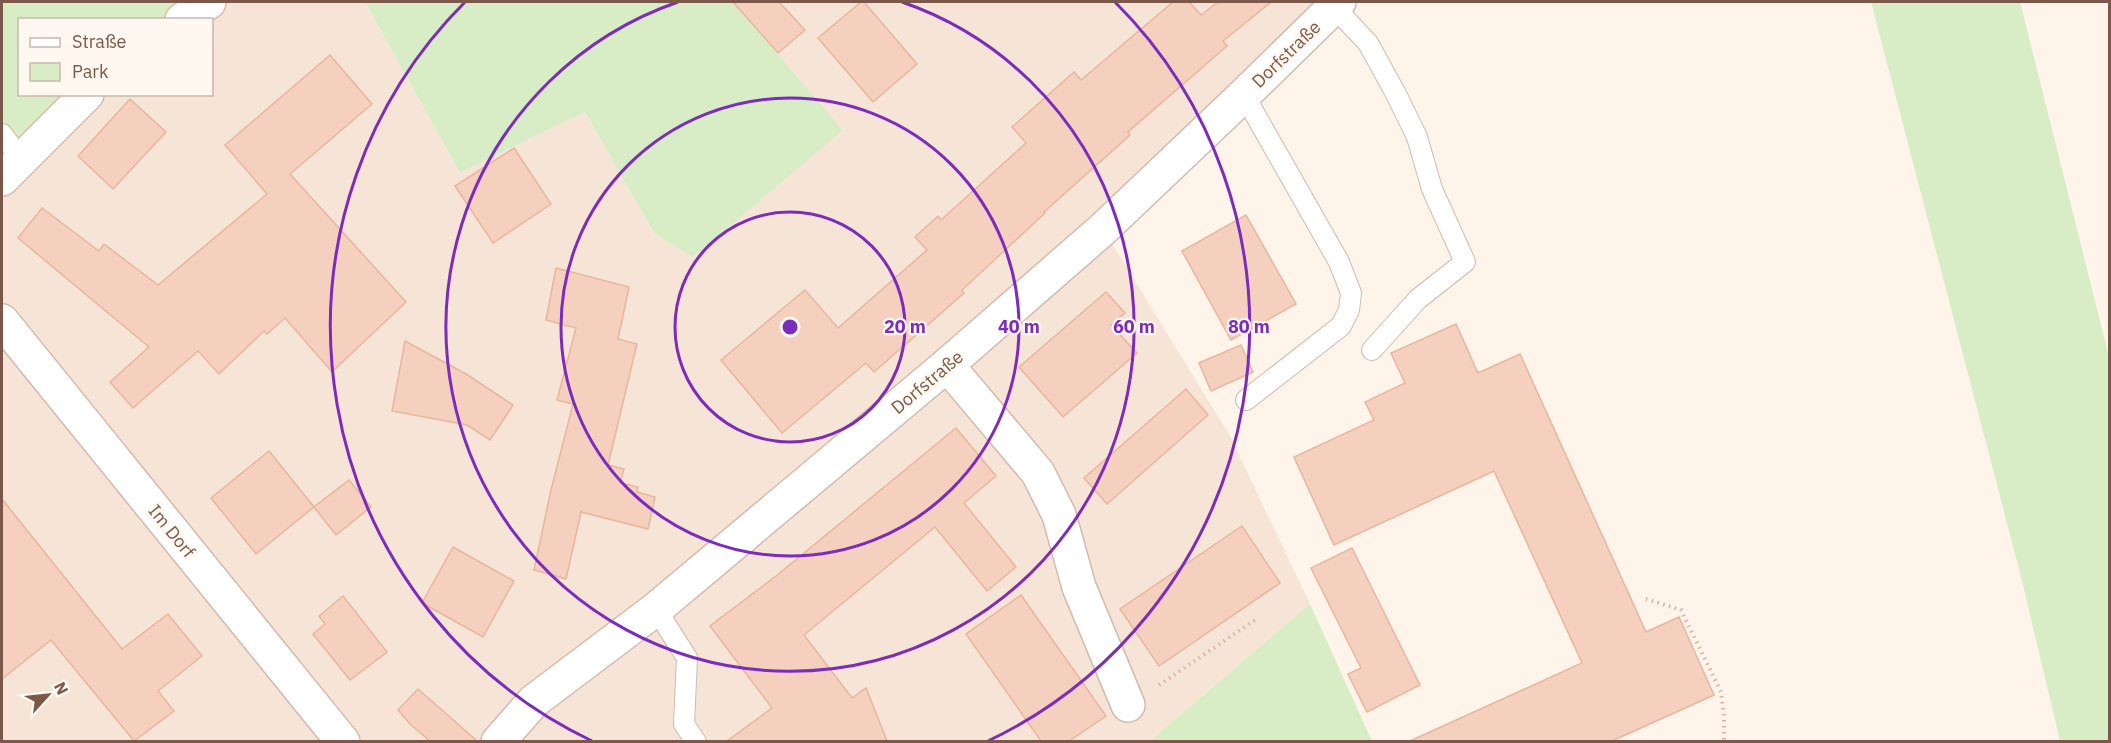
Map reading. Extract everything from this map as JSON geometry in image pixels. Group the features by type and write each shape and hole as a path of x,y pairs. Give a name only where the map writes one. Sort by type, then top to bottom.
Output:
{"street":[{"path":"185,18 209,2"},
{"name":"Dorfstraße","path":"498,741 534,701 656,609 947,365 1103,229 1336,4"},
{"path":"11,169 85,96"},
{"name":"Im Dorf","path":"2,321 343,741"},
{"path":"947,365 1038,473 1059,515 1079,587 1128,705"}],"lane":[{"path":"1336,4 1368,44 1396,94 1417,137 1432,189 1465,262 1418,299 1372,350"},
{"path":"1244,95 1339,262 1351,292 1349,310 1341,326 1246,400"},
{"path":"2,134 11,169"},
{"path":"656,609 687,658 684,724 696,741"}],"path":[{"path":"1646,599 1682,610 1721,692 1724,741"},
{"path":"1128,705 1258,618"}],"shaded area":[{"path":"209,2 365,2 460,173 585,112 654,233 843,130 733,2 1339,2 1103,229 1230,436 1310,604 1150,741 2,741 2,134 85,96 213,96 212,18"}],"green space":[{"path":"2,2 209,2 184,18 18,18 18,96 86,96 21,159 2,134"},
{"path":"365,2 733,2 843,130 693,257 654,233 585,112 460,173"},
{"path":"1871,2 2020,2 2109,357 2109,741 2060,741 2021,577"},
{"path":"1310,604 1372,741 1150,741"}],"building":[{"path":"733,2 779,2 805,30 778,53"},
{"path":"861,2 864,2 917,64 873,102 818,38"},
{"path":"1173,2 1189,2 1201,15 1218,2 1271,2 1223,41 1227,46 1128,132 1130,135 962,290 964,293 874,372 866,363 782,433 721,360 805,290 838,328 927,250 915,237 938,216 941,220 1026,143 1012,127 1074,72 1081,80"},
{"path":"330,55 372,104 290,174 406,302 332,372 285,318 267,334 264,331 219,374 198,351 133,408 110,382 149,347 18,238 42,208 99,251 104,244 158,285 267,194 225,145"},
{"path":"130,99 166,132 113,189 78,156"},
{"path":"514,148 551,204 493,243 455,186"},
{"path":"1246,215 1296,304 1231,340 1182,251"},
{"path":"556,268 629,287 618,339 637,344 608,465 624,469 620,483 638,487 637,492 655,497 648,529 581,512 566,579 534,570 573,404 557,400 576,328 546,320"},
{"path":"1106,292 1125,313 1111,325 1137,353 1063,417 1019,367"},
{"path":"1456,324 1478,373 1520,354 1646,632 1679,617 1714,695 1612,741 1410,741 1582,663 1494,471 1334,545 1294,457 1374,420 1365,402 1405,383 1391,353"},
{"path":"405,341 466,374 513,405 490,440 467,425 392,411"},
{"path":"1241,345 1253,372 1211,391 1199,363"},
{"path":"1186,389 1208,415 1107,504 1084,478"},
{"path":"956,428 996,476 964,503 1016,567 987,591 935,527 804,635 852,698 866,688 887,741 727,741 772,708 710,626 776,576"},
{"path":"269,451 314,507 256,554 211,498"},
{"path":"349,480 371,507 336,535 314,507"},
{"path":"2,499 122,649 168,614 202,656 158,691 174,711 134,741 51,640 2,679"},
{"path":"1242,526 1280,583 1159,666 1120,609"},
{"path":"453,547 514,581 483,637 422,603"},
{"path":"1352,548 1420,685 1367,712 1348,674 1361,668 1311,568"},
{"path":"1021,595 1106,716 1069,741 1041,741 966,634"},
{"path":"343,596 387,652 350,680 313,634 325,624 319,616"},
{"path":"418,689 477,741 430,741 410,724 398,710"}]}
